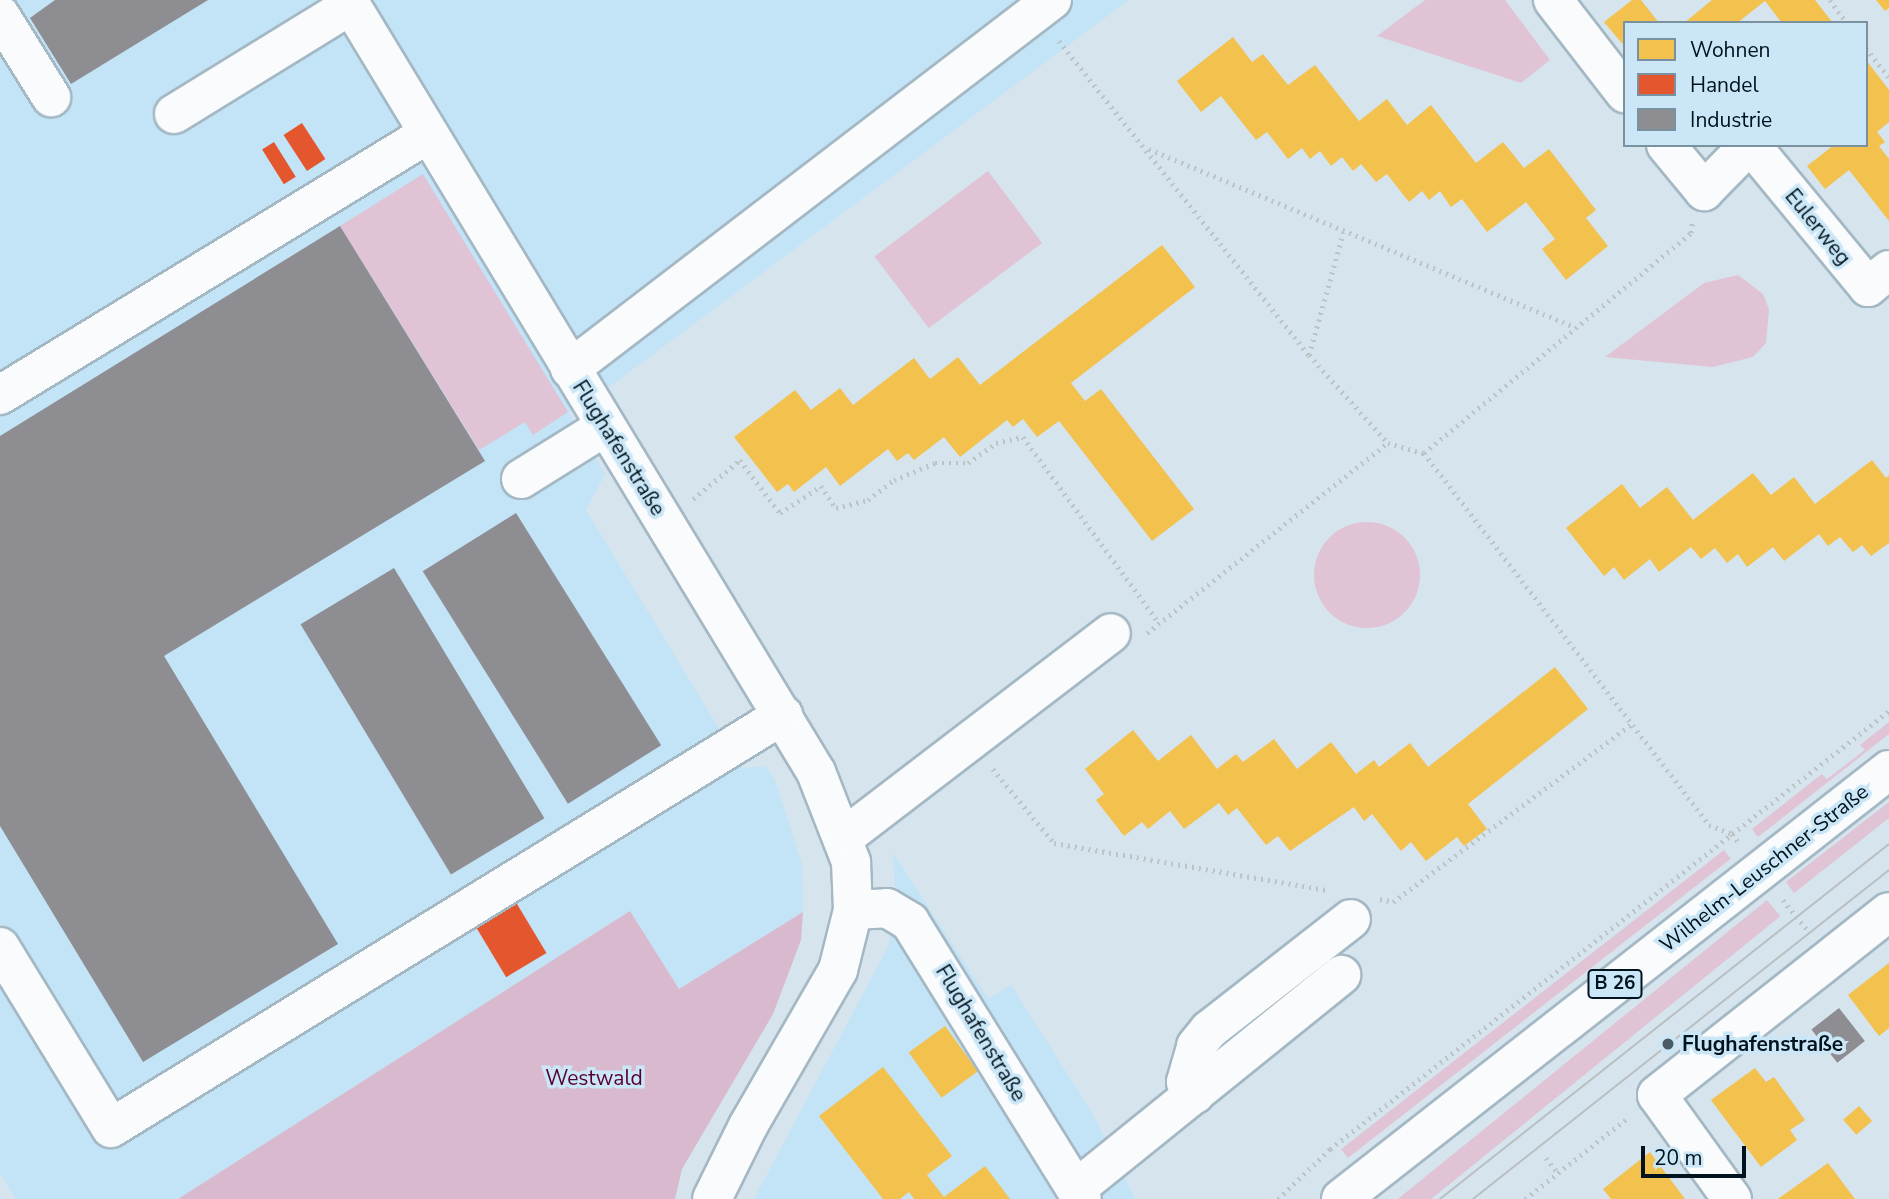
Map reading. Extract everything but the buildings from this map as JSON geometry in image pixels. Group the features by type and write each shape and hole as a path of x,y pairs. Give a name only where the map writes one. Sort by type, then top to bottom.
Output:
{"street":[{"path":"1553,0 1623,90"},
{"path":"174,114 350,3"},
{"name":"Flughafenstraße","path":"350,3 816,772 851,862 853,909 847,941 827,995 748,1126 712,1199"},
{"path":"570,369 1045,6"},
{"path":"0,15 51,97"},
{"path":"0,395 428,134"},
{"path":"1668,147 1704,191"},
{"name":"Eulerweg","path":"1704,191 1748,147"},
{"name":"Eulerweg","path":"1752,147 1868,287 1889,270"},
{"path":"522,479 606,426"},
{"path":"843,838 1111,633"},
{"path":"0,947 111,1128 783,716"},
{"name":"Wilhelm-Leuschner-Straße","path":"1341,1199 1889,769"},
{"path":"1200,1081 1196,1046 1209,1030 1352,903"},
{"name":"Flughafenstraße","path":"853,909 887,908 910,922 1074,1187"},
{"path":"1732,1199 1657,1095 1889,912"},
{"path":"1074,1187 1200,1081 1341,975"}],"path":[{"path":"1830,0 1846,21"},
{"path":"1045,6 1092,87 1148,148 1309,355 1388,443 1424,453 1709,825 1732,834"},
{"path":"1868,53 1889,77"},
{"path":"1148,148 1343,233 1575,327"},
{"path":"1424,453 1691,233 1695,201 1704,191"},
{"path":"1309,355 1343,233"},
{"path":"665,522 740,460 780,513 821,486 836,509 868,500 894,480 935,463 968,463 996,443 1023,437 1159,623"},
{"path":"1278,1199 1330,1149 1889,711"},
{"path":"988,763 1054,843 1352,903 1393,902 1632,724"},
{"path":"1776,891 1813,939"},
{"path":"1525,1199 1657,1095"},
{"path":"1546,1158 1558,1173"}],"shaded area":[{"path":"0,0 1129,0 613,384 569,412 605,474 586,510 743,768 766,766 776,783 802,864 803,912 679,989 630,911 178,1199 16,1199 0,1173"},
{"path":"1425,0 1505,0 1550,60 1521,83 1377,36"},
{"path":"988,171 1042,243 929,328 875,256"},
{"path":"423,174 568,412 533,435 525,422 479,450 340,226"},
{"path":"1738,275 1763,294 1769,309 1766,343 1753,357 1713,367 1605,357 1704,283"},
{"path":"1367,522 1387,526 1404,538 1416,555 1420,575 1416,595 1404,612 1387,624 1367,628 1347,624 1330,612 1318,595 1314,575 1318,555 1330,538 1347,526"},
{"path":"1889,722 1889,734 1758,837 1752,829 1822,774 1827,779 1865,750 1860,745"},
{"path":"1889,802 1889,818 1794,893 1786,882"},
{"path":"1724,850 1731,859 1348,1158 1341,1149"},
{"path":"893,853 988,999 1011,985 1094,1116 1135,1199 754,1199 889,945 896,900"},
{"path":"1767,900 1780,916 1431,1199 1398,1199"}],"green space":[{"name":"Westwald","path":"630,911 679,989 803,912 801,940 773,1014 682,1169 675,1199 178,1199"}],"tram line":[{"path":"1440,1199 1889,844"},
{"path":"1473,1199 1889,870"}],"place":[{"name":"Flughafenstraße","path":"1668,1044"}]}
